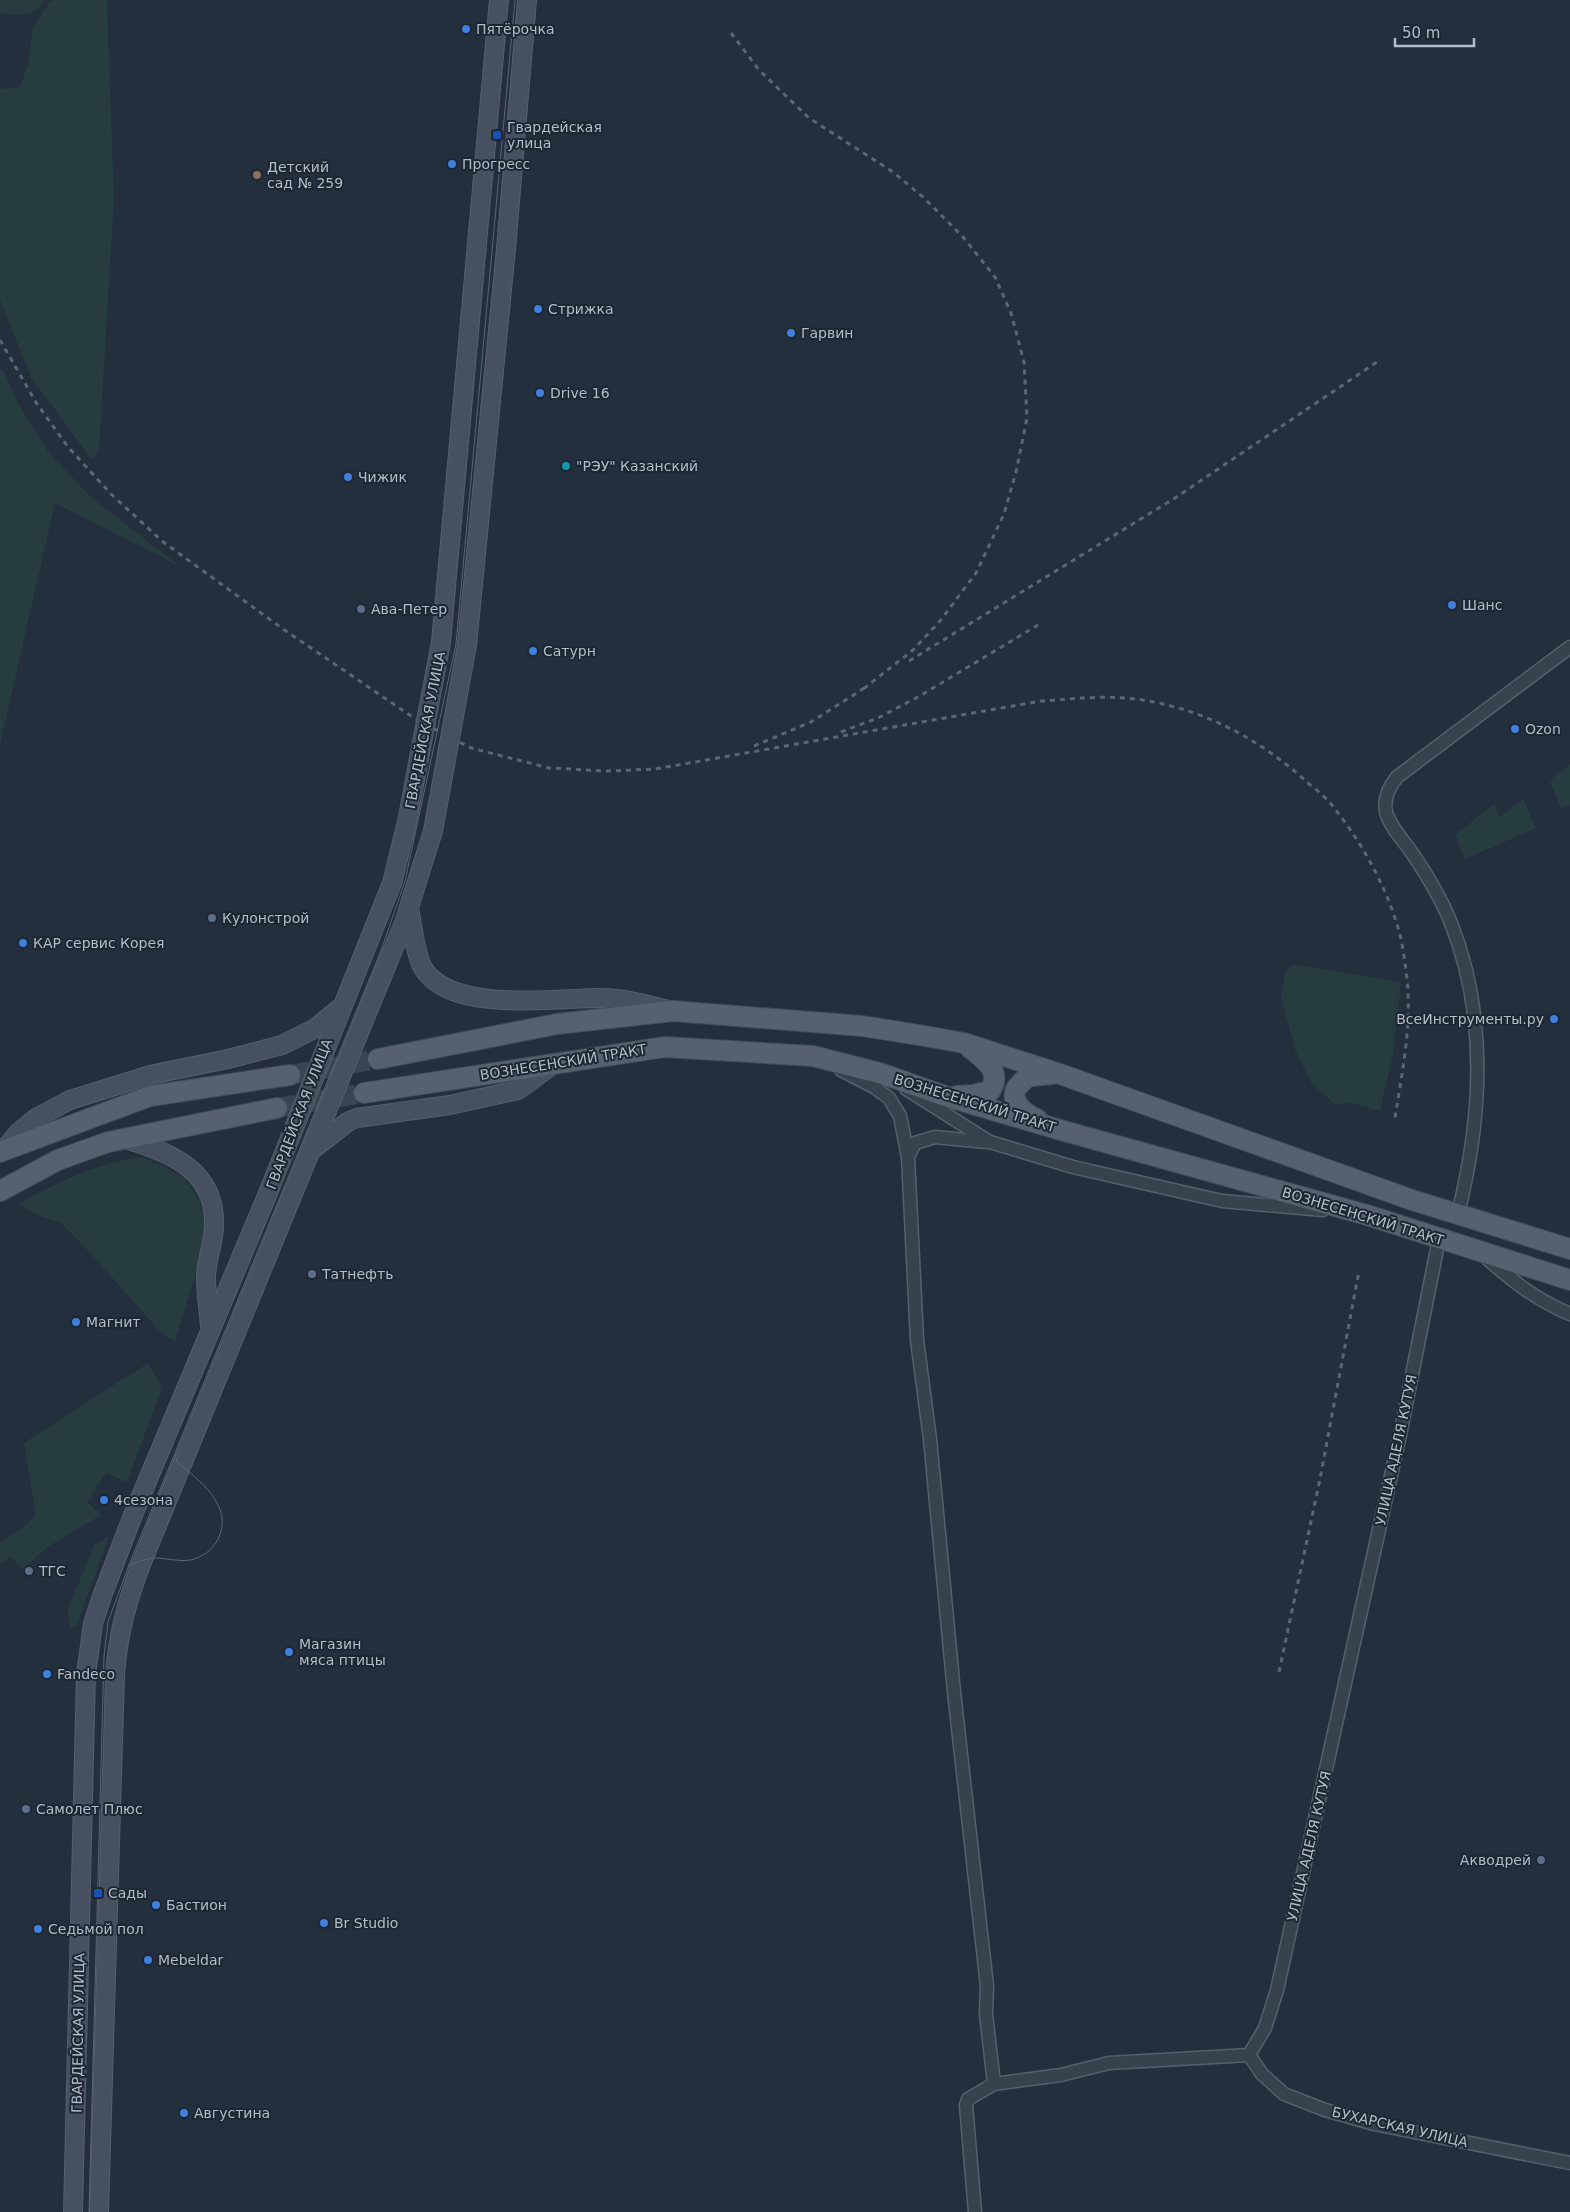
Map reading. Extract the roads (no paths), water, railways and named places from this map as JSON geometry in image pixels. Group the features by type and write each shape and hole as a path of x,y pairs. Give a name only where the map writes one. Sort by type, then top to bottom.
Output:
{"main road":[{"name":"ГВАРДЕЙСКАЯ УЛИЦА","path":"73,2212 86,1674 93,1624 133,1515 266,1198 392,884 408,822 442,642 499,0"},
{"name":"ГВАРДЕЙСКАЯ УЛИЦА","path":"99,2212 115,1675 123,1614 142,1562 312,1149 409,907 432,831 467,645 506,249 527,0"},
{"path":"476,246 506,249"},
{"path":"409,907 423,968 434,980 448,990 468,996 531,1002 601,998 628,1000 673,1011 862,1026 964,1043 1060,1074 1412,1200 1570,1249"},
{"path":"2,1150 36,1118 70,1100 150,1075 228,1059 282,1045 314,1029 341,1008"},
{"path":"378,1059 557,1024 673,1011"},
{"path":"945,1096 973,1095 990,1091 994,1084 995,1075 988,1063 964,1043"},
{"name":"ВОЗНЕСЕНСКИЙ ТРАКТ","path":"364,1093 665,1047 813,1056 883,1074 945,1096 1064,1131 1367,1215 1570,1280"},
{"path":"312,1149 349,1121 357,1118 450,1105 518,1090 556,1063"},
{"path":"1060,1074 1027,1077 1015,1088 1014,1095 1018,1105 1027,1115 1064,1131"},
{"path":"2,1150 150,1096 290,1075"},
{"path":"0,1191 58,1160 108,1142 277,1108"},
{"path":"126,1139 156,1148 184,1164 206,1186 214,1206 214,1230 206,1276 210,1330"},
{"path":"83,1844 110,1844"}],"street":[{"path":"1458,1214 1470,1164 1477,1095 1478,1046 1474,1010 1463,958 1450,921 1425,872 1391,822 1386,812 1386,794 1397,777 1570,647"},
{"path":"813,1056 874,1087 889,1098 900,1116 908,1157 917,1340 931,1447 954,1692 987,1986 986,2014 994,2084"},
{"path":"883,1074 990,1142"},
{"path":"908,1157 915,1143 935,1137 990,1142 1073,1167 1222,1201 1367,1215"},
{"name":"УЛИЦА АДЕЛЯ КУТУЯ","path":"1249,2055 1265,2028 1277,1990 1400,1435 1439,1239"},
{"path":"1478,1250 1503,1273 1545,1303 1570,1314"},
{"path":"975,2212 966,2105 968,2099 994,2084 1062,2075 1109,2063 1249,2055"},
{"name":"БУХАРСКАЯ УЛИЦА","path":"1249,2055 1262,2074 1284,2094 1325,2110 1374,2124 1570,2163"}],"tunnel":[{"path":"290,1075 378,1059"},
{"path":"277,1108 364,1093"}],"tram line":[{"path":"89,2212 104,1656 108,1622 129,1565 381,951 405,881 456,644 515,0"},
{"path":"129,1565 152,1558 194,1559 209,1551 219,1537 222,1525 218,1504 204,1485 177,1462 175,1454"}],"railway":[{"path":"731,33 759,70 809,118 893,172 923,197 963,237 995,277 1011,313 1024,362 1027,418 1016,472 1004,514 976,573 940,621 913,650 862,690"},
{"path":"0,340 37,404 68,447 112,495 162,541 283,629 417,720 471,748 549,768 608,771 655,769 1041,701 1100,697 1135,699 1183,709 1229,728 1251,740 1291,768 1331,804 1362,848 1380,880 1394,914 1403,949 1408,996 1407,1031 1395,1118"},
{"path":"909,661 1175,498 1377,362"},
{"path":"841,732 878,718 918,697 1038,625"},
{"path":"754,746 811,722 866,687"},
{"path":"1279,1672 1320,1479 1359,1271"}],"place":[{"name":"Пятёрочка","path":"466,29"},
{"name":"Гвардейская улица","path":"497,135"},
{"name":"Прогресс","path":"452,164"},
{"name":"Детский сад № 259","path":"257,175"},
{"name":"Стрижка","path":"538,309"},
{"name":"Гарвин","path":"791,333"},
{"name":"Drive 16","path":"540,393"},
{"name":"\"РЭУ\" Казанский","path":"566,466"},
{"name":"Чижик","path":"348,477"},
{"name":"Шанс","path":"1452,605"},
{"name":"Ава-Петер","path":"361,609"},
{"name":"Сатурн","path":"533,651"},
{"name":"Ozon","path":"1515,729"},
{"name":"Кулонстрой","path":"212,918"},
{"name":"КАР сервис Корея","path":"23,943"},
{"name":"ВсеИнструменты.ру","path":"1554,1019"},
{"name":"Татнефть","path":"312,1274"},
{"name":"Магнит","path":"76,1322"},
{"name":"4сезона","path":"104,1500"},
{"name":"ТГС","path":"29,1571"},
{"name":"Магазин мяса птицы","path":"289,1652"},
{"name":"Fandeco","path":"47,1674"},
{"name":"Самолет Плюс","path":"26,1809"},
{"name":"Акводрей","path":"1541,1860"},
{"name":"Сады","path":"98,1893"},
{"name":"Бастион","path":"156,1905"},
{"name":"Br Studio","path":"324,1923"},
{"name":"Седьмой пол","path":"38,1929"},
{"name":"Mebeldar","path":"148,1960"},
{"name":"Августина","path":"184,2113"}]}
